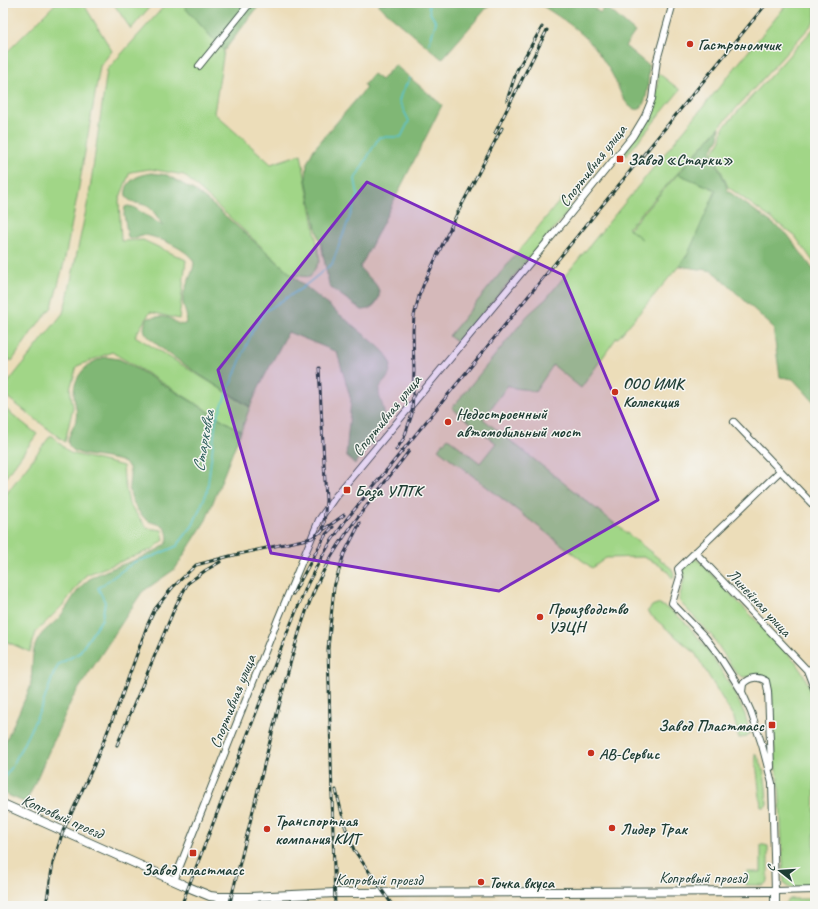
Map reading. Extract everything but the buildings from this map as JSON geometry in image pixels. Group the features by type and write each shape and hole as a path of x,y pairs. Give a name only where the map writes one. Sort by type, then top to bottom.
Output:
{"main road":[{"name":"Копровый проезд","path":"3,804 174,881 210,896 218,897 342,893 775,891"},
{"path":"775,891 776,906"}],"street":[{"path":"199,66 250,3"},
{"name":"Спортивная улица","path":"174,881 319,520 335,497 562,224 633,136 645,116 652,100 657,60 673,3"},
{"path":"734,422 815,507"},
{"path":"772,783 760,739 751,712 742,692 714,648 672,603 680,577 678,569 780,471"},
{"name":"Линейная улица","path":"696,552 807,670 815,691"},
{"path":"807,670 815,668"},
{"path":"742,692 743,684 749,679 758,678 766,681 772,783 775,891 815,890"}],"highlighted area":[{"path":"367,182 563,275 658,500 499,591 271,553 218,370"}],"green space":[{"path":"56,3 83,3 112,51 100,66 64,263 52,307 33,330 12,361 6,357 9,360 3,370 3,56"},
{"path":"113,3 153,3 131,29"},
{"path":"167,3 184,3 186,9 224,51 214,113 271,164 301,154 320,260 310,277 292,275 184,175 150,169 130,172 119,200 121,241 143,240 186,260 179,319 150,312 135,336 250,407 241,431 112,352 77,366 70,389 73,407 65,442 3,394 3,389 63,313 89,196 107,70"},
{"path":"184,3 261,3 224,51 186,9"},
{"path":"380,3 491,3 442,59 378,5"},
{"path":"538,3 587,3 600,13 605,6 635,32 625,46 649,66 647,94 640,109 630,107 626,102 610,70 587,39 570,24"},
{"path":"788,3 815,3 815,21 628,228 629,229 678,174 717,190 688,254 618,338 617,337 581,388 553,365 535,392 508,385 483,419 672,569 674,574 673,579 667,571 656,563 643,557 606,558 592,568 438,449 448,438 480,463 496,443 452,408 528,315 546,299"},
{"path":"815,27 815,264 795,236 728,187 713,152 721,140 723,128"},
{"path":"395,65 442,105 360,268 375,284 379,293 374,305 366,310 362,310 331,288 329,284 306,178 307,163 314,149 366,88 364,85 373,74 381,80"},
{"path":"658,73 680,90 626,156 624,153 650,117 658,86"},
{"path":"720,127 719,138 711,151 728,191 787,234 815,272 815,403 793,379 780,377 773,327 713,271 679,266 688,254 716,190 678,174"},
{"path":"151,173 167,175 195,191 386,354 391,366 388,376 379,390 379,395 384,410 383,420 378,434 355,464 346,456 351,400 337,352 288,332 250,407 177,359 151,339 145,332 144,328 148,318 166,317 178,324 185,324 187,318 183,303 183,295 194,263 192,258 172,244 143,235 132,239 128,238 124,214 125,207 133,207 163,226 149,207 133,202 126,196 127,186 133,180 141,175"},
{"path":"562,198 572,207 458,343 449,336"},
{"path":"106,357 119,359 127,363 241,431 206,520 175,569 142,592 72,699 26,803 3,793 3,747 30,688 33,654 37,642 43,633 58,619 79,589 88,580 100,573 145,556 163,547 168,540 168,534 165,527 148,521 134,504 129,487 130,474 128,466 117,460 83,454 71,448 69,445 68,442 70,434 76,420 74,393 77,380 88,365"},
{"path":"3,407 37,434 3,481"},
{"path":"51,435 70,453 123,466 129,504 147,528 162,530 164,540 153,549 86,575 63,605 36,632 30,652 3,640 3,498"},
{"path":"691,559 699,561 796,662 808,684 815,707 814,887 791,888 786,886 784,882 779,783 775,765 771,685 768,679 759,676 743,677 736,673 712,636 680,602 679,599 685,576 682,568"},
{"path":"657,604 670,610 683,620 708,651 730,686 745,715 750,733 747,737 739,738 734,718 695,653 647,612 652,606"},
{"path":"755,753 759,759 765,777 767,804 765,807 761,807"},
{"path":"761,845 768,846 768,881 764,885 746,885 747,872 761,872"},
{"path":"790,899 815,899 815,906 784,906"}],"waterway":[{"name":"Старковка","path":"428,3 430,13 436,22 429,44"},
{"name":"Старковка","path":"3,779 12,767 42,706 54,673 59,664 79,653 102,619 105,602 98,588 134,562 154,556 177,546 193,525 207,492 216,420 252,332 264,312 302,288 332,264 358,195 355,179 379,137 401,137 409,121 399,101 401,94 410,78"}],"railway":[{"path":"181,906 289,628 308,583 330,543 346,520 767,3"},
{"path":"507,100 517,70 542,27"},
{"path":"495,133 547,30"},
{"path":"396,450 404,438 412,414 414,371 413,330 414,316 419,296 457,214 502,128"},
{"path":"319,368 326,500 322,532"},
{"path":"229,906 285,681 311,598 335,551 366,507 409,451"},
{"path":"48,906 47,899 53,863 63,831 94,765 121,698 147,626 155,609 173,587 196,565 312,538 344,515"},
{"path":"335,906 328,649 334,587 344,554 360,523"},
{"path":"293,594 326,534 333,527"},
{"path":"117,745 176,605 188,583 220,562"},
{"path":"336,790 345,826 354,850 393,906"}],"place":[{"name":"Гастрономчик","path":"690,44"},
{"name":"Завод «Старки»","path":"620,159"},
{"name":"ООО ИМК Коллекция","path":"615,392"},
{"name":"Недостроенный автомобильный мост","path":"448,422"},
{"name":"База УПТК","path":"347,490"},
{"name":"Производство УЭЦН","path":"540,617"},
{"name":"Завод Пластмасс","path":"772,725"},
{"name":"АВ-Сервис","path":"591,753"},
{"name":"Лидер Трак","path":"612,828"},
{"name":"Транспортная компания КИТ","path":"267,829"},
{"name":"Завод пластмасс","path":"193,853"},
{"name":"Точка вкуса","path":"481,882"}]}
